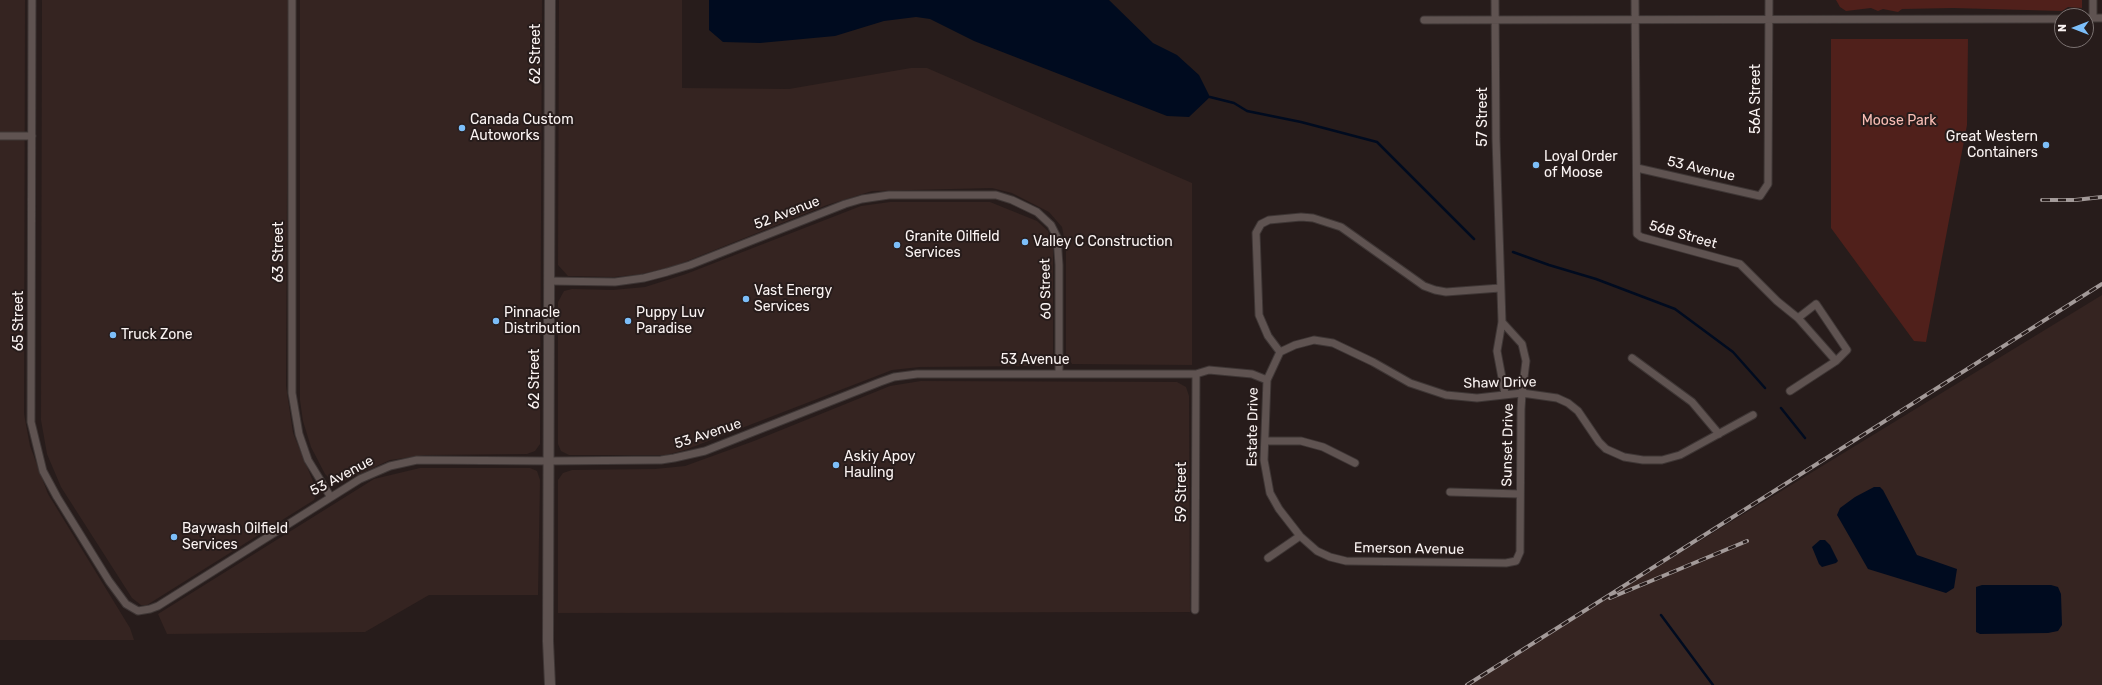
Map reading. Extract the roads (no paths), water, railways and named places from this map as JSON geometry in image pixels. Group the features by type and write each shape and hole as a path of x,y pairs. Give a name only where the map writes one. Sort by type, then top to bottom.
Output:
{"main road":[{"name":"62 Street","path":"550,0 548,641 550,685"}],"street":[{"name":"65 Street","path":"32,0 31,422 43,470 57,497 109,581 126,604 138,610"},
{"name":"63 Street","path":"292,0 292,393 299,434 308,460 330,496"},
{"name":"57 Street","path":"1496,0 1496,139 1500,233"},
{"name":"56B Street","path":"1635,0 1637,234 1641,237 1740,264 1777,301 1798,318 1836,361"},
{"name":"56A Street","path":"1760,196 1768,184 1769,0"},
{"path":"1424,20 2054,18"},
{"path":"0,136 32,136"},
{"name":"53 Avenue","path":"1637,168 1760,196"},
{"name":"52 Avenue","path":"549,281 615,282 644,278 690,265 845,204 889,195 996,195 1012,200 1036,212"},
{"name":"60 Street","path":"1036,212 1051,225 1057,237 1059,265 1059,373"},
{"path":"1266,380 1280,352 1268,336 1259,315 1256,233 1261,224 1269,220 1301,217 1313,218 1341,227 1424,286 1435,290 1446,292 1500,288"},
{"name":"Sunset Drive","path":"1500,233 1500,288 1502,322 1497,351 1505,394"},
{"path":"1790,391 1836,361 1847,350 1816,304 1798,318"},
{"name":"Sunset Drive","path":"1502,322 1522,344 1526,361 1522,392 1520,552"},
{"name":"Shaw Drive","path":"1280,352 1295,345 1314,340 1333,342 1367,358 1410,383 1434,392 1446,395 1477,398 1522,392 1557,398 1568,403 1578,411 1599,442 1606,449 1624,457 1643,460 1662,460 1685,452 1753,415"},
{"path":"1632,358 1692,402 1719,434"},
{"name":"53 Avenue","path":"138,610 150,609 158,606 330,496 372,473 390,466 418,460 661,460 687,456 765,428 894,378 917,374 1196,374 1209,370 1252,374 1266,380"},
{"name":"59 Street","path":"1195,610 1196,374"},
{"name":"Estate Drive","path":"1266,380 1264,460 1270,494 1279,509 1300,536"},
{"path":"1265,441 1301,441 1323,447 1355,463"},
{"path":"1450,492 1520,494"},
{"path":"1268,558 1300,536"},
{"name":"Emerson Avenue","path":"1300,536 1317,551 1346,562 1506,564 1516,561 1520,552"}],"water":[{"path":"709,0 1109,0 1153,43 1177,55 1199,75 1210,97 1189,117 1167,116 974,41 930,19 916,17 884,21 835,36 760,43 723,42 709,30"},
{"path":"1874,487 1880,487 1883,490 1917,555 1957,569 1954,588 1946,593 1868,569 1837,515 1840,508 1855,497"},
{"path":"1820,540 1825,540 1830,545 1838,561 1836,563 1822,567 1819,564 1812,547"},
{"path":"1982,585 2051,585 2058,587 2061,594 2062,625 2058,631 2048,633 1980,634 1976,632 1976,587"}],"waterway":[{"path":"1210,97 1234,103 1247,111 1301,122 1377,142 1474,239"},
{"path":"1513,252 1549,265 1596,279 1675,309 1733,352 1765,388"},
{"path":"1781,408 1805,438"},
{"path":"1661,615 1713,685"}],"railway":[{"path":"2042,200 2075,200 2102,197"},
{"path":"1467,685 2102,284"},
{"path":"1610,598 1747,541"}],"place":[{"name":"Canada Custom Autoworks","path":"462,128"},
{"name":"Great Western Containers","path":"2046,145"},
{"name":"Loyal Order of Moose","path":"1536,165"},
{"name":"Valley C Construction","path":"1025,242"},
{"name":"Granite Oilfield Services","path":"897,245"},
{"name":"Vast Energy Services","path":"746,299"},
{"name":"Pinnacle Distribution","path":"496,321"},
{"name":"Puppy Luv Paradise","path":"628,321"},
{"name":"Truck Zone","path":"113,335"},
{"name":"Askiy Apoy Hauling","path":"836,465"},
{"name":"Baywash Oilfield Services","path":"174,537"}],"park label":[{"name":"Moose Park","path":"1899,121"}]}
